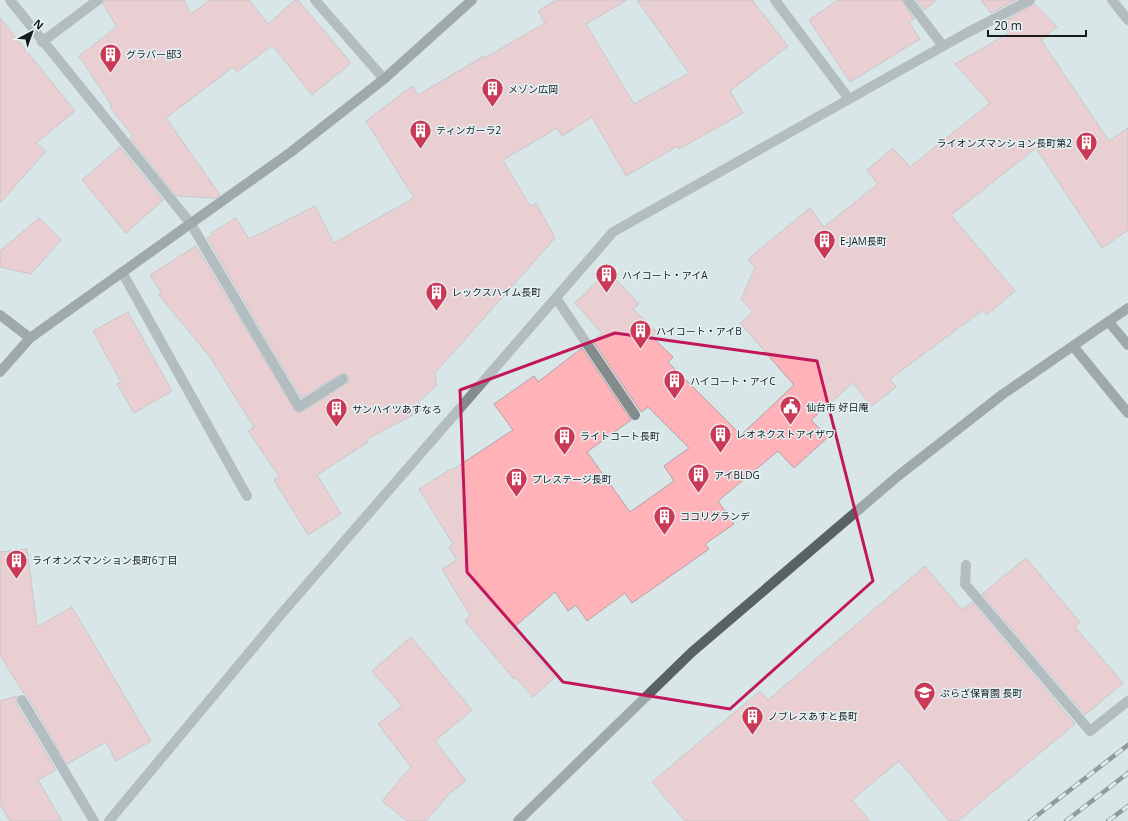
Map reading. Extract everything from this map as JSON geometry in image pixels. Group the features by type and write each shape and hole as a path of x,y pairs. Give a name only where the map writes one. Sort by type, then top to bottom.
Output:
{"street":[{"path":"10,0 42,42 191,224 299,407 343,379"},
{"path":"42,42 98,0"},
{"path":"315,0 384,78"},
{"path":"0,372 30,338 291,152 384,78 472,0"},
{"path":"775,0 849,99"},
{"path":"908,0 943,46"},
{"path":"109,821 283,612 613,232 943,46 1030,0"},
{"path":"1112,0 1128,20"},
{"path":"122,272 247,496"},
{"path":"556,298 635,415"},
{"path":"518,821 692,652 807,554 963,424 1128,308"},
{"path":"0,314 30,338"},
{"path":"1109,322 1128,345"},
{"path":"1073,346 1128,413"},
{"path":"966,565 965,584 1090,731 1128,701"},
{"path":"22,700 94,821"}],"highlighted area":[{"path":"615,333 817,361 873,581 730,709 563,682 467,572 460,390"}],"building":[{"path":"104,0 184,0 191,14 210,0 249,0 268,24 295,0 298,0 351,63 312,95 272,45 237,72 233,67 166,118 220,195 216,198 176,196 130,138 133,136 110,107 112,106 79,56 117,27 103,4"},
{"path":"556,0 627,0 586,24 634,104 689,73 637,0 752,0 788,46 730,91 743,113 679,149 678,146 626,176 592,117 562,136 557,128 503,160 530,206 536,203 555,238 435,373 436,386 418,402 422,410 367,439 368,442 317,475 341,514 308,535 274,480 279,476 248,431 254,427 210,357 159,295 162,294 150,275 196,246 296,412 302,412 349,382 349,376 342,373 301,398 207,238 213,235 211,233 236,218 249,239 315,206 334,243 414,198 366,121 412,86 418,95 484,56 485,58 545,23 538,11"},
{"path":"838,0 902,0 914,19 909,22 920,39 850,82 809,20"},
{"path":"916,0 937,0 924,10"},
{"path":"981,0 1016,0 991,13"},
{"path":"1035,4 1057,27 1041,40 1109,141 1128,128 1128,230 1102,248 1036,148 951,215 1015,291 987,315 983,310 890,379 896,387 872,406 853,383 811,420 828,437 794,468 778,451 718,501 734,524 705,544 709,549 632,603 625,593 587,621 576,605 568,611 555,592 512,629 555,677 533,697 516,678 514,679 465,621 470,615 442,569 457,560 449,547 453,544 419,489 451,469 452,470 513,430 494,404 534,376 538,382 582,348 631,420 587,452 630,512 674,481 664,466 689,448 648,407 641,412 593,341 602,333 575,303 608,271 639,304 633,309 657,332 652,337 673,357 668,362 741,435 794,385 740,323 753,312 741,299 755,268 748,259 810,208 824,227 878,184 867,170 893,148 910,167 990,103 955,64 1009,33 1000,23"},
{"path":"0,18 75,111 36,143 46,151 0,203"},
{"path":"120,147 163,200 126,233 82,180"},
{"path":"39,218 61,240 31,274 0,267 0,251"},
{"path":"128,312 172,391 134,413 117,384 121,382 93,331"},
{"path":"27,549 37,627 72,607 151,741 116,761 106,742 67,764 28,697 24,694 0,655 0,552"},
{"path":"1026,558 1080,622 1075,627 1123,683 1085,715 982,594"},
{"name":"ぷらざ保育園 長町","path":"925,566 962,610 972,602 1075,724 958,821 949,821 899,761 852,800 870,821 685,821 652,782 760,691 768,700"},
{"path":"411,637 472,710 435,741 466,781 450,793 426,821 407,821 382,801 411,767 378,724 402,706 372,671"},
{"path":"17,696 16,703 56,770 38,780 62,821 10,821 0,804 0,701"}],"railway":[{"path":"1030,821 1128,745"},
{"path":"1066,821 1128,773"},
{"path":"1108,821 1128,806"}],"place":[{"name":"グラバー邸3","path":"110,74"},
{"name":"メゾン広岡","path":"492,108"},
{"name":"ティンガーラ2","path":"420,150"},
{"name":"ライオンズマンション長町第2","path":"1087,162"},
{"name":"E-JAM長町","path":"825,260"},
{"name":"ハイコート・アイA","path":"607,294"},
{"name":"レックスハイム長町","path":"436,312"},
{"name":"ハイコート・アイB","path":"640,350"},
{"name":"ハイコート・アイC","path":"674,400"},
{"name":"仙台市 好日庵","path":"790,426"},
{"name":"サンハイツあすなろ","path":"336,428"},
{"name":"レオネクストアイザワ","path":"721,454"},
{"name":"ライトコート長町","path":"564,456"},
{"name":"アイBLDG","path":"699,494"},
{"name":"プレステージ長町","path":"517,498"},
{"name":"ココリグランデ","path":"665,536"},
{"name":"ライオンズマンション長町6丁目","path":"16,580"},
{"name":"ぷらざ保育園 長町","path":"925,712"},
{"name":"ノブレスあすと長町","path":"752,736"}]}
